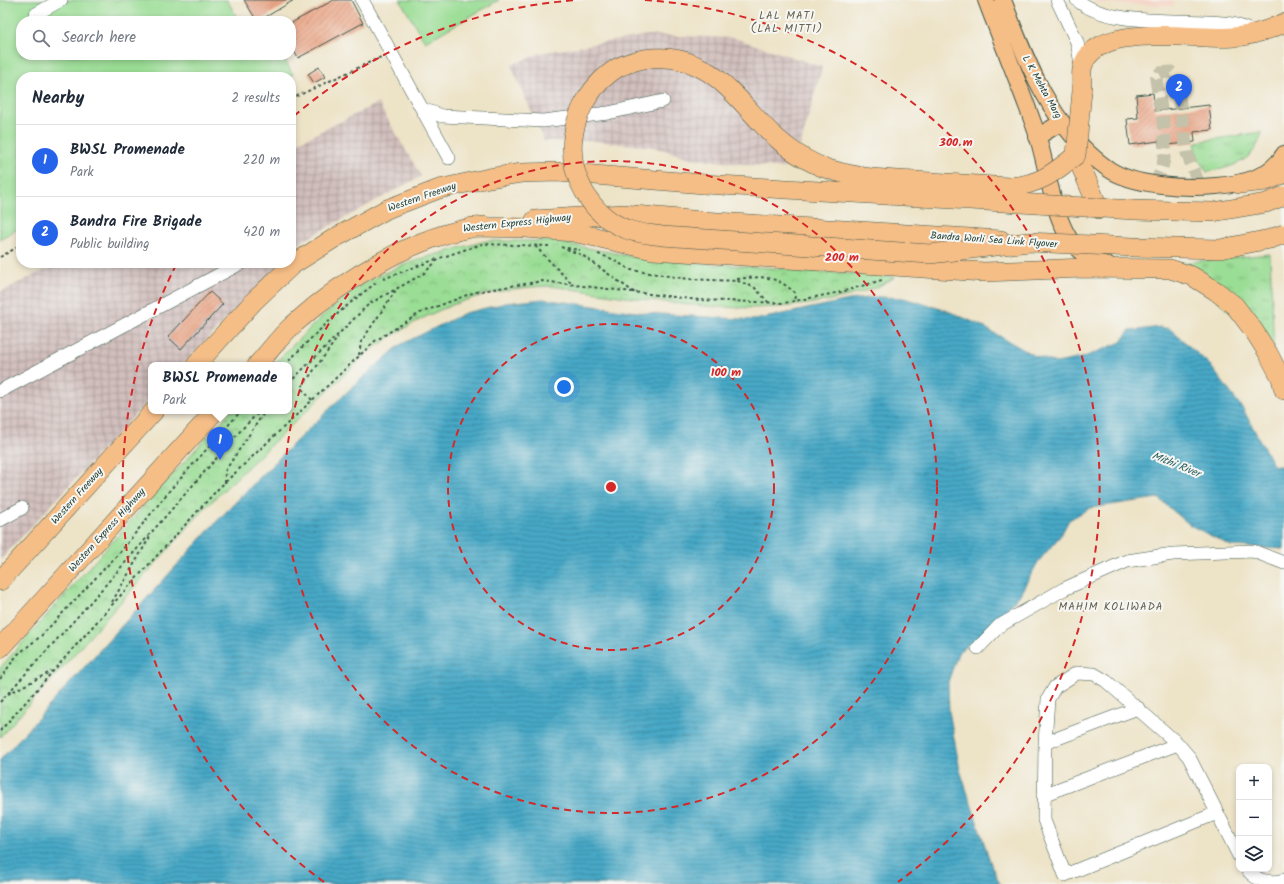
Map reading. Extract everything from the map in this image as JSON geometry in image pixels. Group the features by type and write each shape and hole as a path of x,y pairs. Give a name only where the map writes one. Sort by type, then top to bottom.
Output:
{"highway":[{"path":"1284,23 1256,33 1233,38 1128,37 1098,47 1090,55 1082,69 1082,91 1076,155 1099,209 1212,212 1266,203 1284,196"},
{"path":"1029,242 930,254 662,236 632,231 612,222 598,210 587,197 578,181 574,164 572,146 574,130 580,110 587,98 609,73 623,65 639,59 661,57 683,60 708,72 736,95 763,126 786,146 820,166 837,172 874,178 1009,187 1025,186 1040,181 1055,172 1076,155"},
{"name":"Western Freeway","path":"296,262 332,239 387,209 439,190 489,178 521,173 550,172 704,184 1099,209"},
{"path":"1238,184 1266,181 1284,174"},
{"name":"Western Express Highway","path":"259,362 293,325 330,294 370,268 416,245 456,231 550,218 623,214 702,221"},
{"name":"Bandra Worli Sea Link Flyover","path":"702,221 1029,242 1220,249 1270,239 1284,234"},
{"path":"472,228 526,228 573,232 653,250 984,272 1130,268 1170,269 1192,276 1216,291 1235,306 1268,353 1281,378 1284,390"},
{"name":"Western Freeway","path":"199,362 254,301 289,268"},
{"name":"Western Freeway","path":"0,581 151,414"},
{"name":"Western Express Highway","path":"0,648 212,414"}],"main road":[{"name":"L K Mehta Marg","path":"986,0 1037,137 1050,191 1066,234 1075,246 1090,260 1130,268"},
{"name":"L K Mehta Marg","path":"1003,0 1024,55 1036,79 1062,122 1089,152 1108,169 1144,184 1208,187 1238,184 1270,171 1284,154"},
{"path":"1018,87 1036,79"},
{"path":"1037,137 1062,122"}],"street":[{"path":"36,14 61,0"},
{"path":"362,0 449,158"},
{"path":"1058,0 1077,42 1082,69"},
{"path":"1077,0 1087,8 1105,14 1130,18 1233,24 1256,33"},
{"path":"422,109 442,116 543,121 608,113 663,101"},
{"path":"0,391 231,268"},
{"path":"0,520 22,508"},
{"path":"978,648 999,626 1064,589 1127,561 1173,554 1253,551 1284,562"},
{"path":"1217,813 1065,875 1044,820 1043,795 1048,699 1054,687 1077,673 1094,674 1106,681 1138,708 1178,744 1189,757 1236,850"},
{"path":"1045,743 1138,708"},
{"path":"1043,795 1178,744"},
{"path":"1249,872 1251,875 1268,882 1274,883 1284,880"}],"path":[{"path":"296,97 391,53"},
{"path":"288,362 309,339 353,300 382,279 482,244 534,245 582,250"},
{"path":"534,245 573,285"},
{"path":"562,247 582,255 636,294"},
{"path":"0,257 16,248"},
{"path":"595,253 610,258 631,270 688,279 738,281 754,287 770,303"},
{"path":"292,380 369,304 423,274 440,258"},
{"path":"731,280 756,277 771,278 784,283 796,294 793,302"},
{"path":"0,731 110,607 225,483 375,341 420,313 475,292 542,281 636,294 699,300 770,303 793,302 841,292 888,279"},
{"path":"359,356 361,342 397,289"},
{"path":"312,400 301,388 342,331"},
{"path":"0,679 17,655 41,636 121,550 170,490 238,414"},
{"path":"0,702 242,429 257,414"},
{"path":"225,483 225,471 263,414"},
{"path":"110,607 154,530"},
{"path":"6,696 53,670"}],"shaded area":[{"path":"1092,0 1173,0 1173,6 1098,3"},
{"path":"648,35 734,38 822,67 794,169 694,159 654,147 595,141 544,141 511,65 541,53"},
{"path":"378,103 421,176 301,242 296,248 296,144"},
{"path":"48,268 276,268 185,362 148,362 148,401 0,560 0,292"}],"green space":[{"path":"0,0 227,0 236,16 16,16 16,60 285,60 291,72 16,72 16,230 0,239"},
{"path":"400,0 499,0 425,42"},
{"path":"1262,132 1259,142 1249,156 1226,168 1207,172 1196,154 1196,142"},
{"path":"486,241 552,241 645,259 895,277 872,289 848,296 811,304 774,307 737,308 699,306 550,286 500,291 454,304 433,313 390,337 369,351 205,508 0,737 0,668 149,500 228,414 292,414 292,362 276,362 309,329 345,297 361,286 377,277 412,262"},
{"path":"1270,254 1274,355 1179,263"}],"water":[{"name":"Mithi River","path":"878,297 903,298 948,311 980,325 1033,355 1056,363 1082,358 1121,342 1129,331 1161,327 1163,329 1169,328 1209,364 1243,409 1273,465 1284,467 1284,549 1231,546 1190,525 1158,498 1090,508 1069,520 1061,535 1038,562 1019,596 991,626 958,653 948,682 949,711 960,770 992,867 1000,884 0,884 0,760 216,522 351,388 400,345 465,313 506,303 543,299 644,313 755,320 849,300"}],"building":[{"path":"244,0 294,0 267,16 254,16"},
{"path":"334,0 351,0 363,23 298,58 296,55 296,20"},
{"path":"319,67 325,77 314,83 308,74"},
{"path":"1153,93 1155,111 1209,105 1212,130 1194,132 1195,142 1159,146 1159,141 1130,145 1127,119 1138,118 1136,95"},
{"path":"210,292 223,304 181,349 168,337"}],"tunnel":[{"path":"1154,184 1160,173 1164,160 1165,147 1163,118 1156,79 1160,73 1171,72 1176,76 1187,153 1200,187"}],"place":[{"name":"Bandra Fire Brigade","path":"1179,107"},
{"name":"BWSL Promenade","path":"220,460"}],"district":[{"name":"LAL MATI (LAL MITTI)","path":"787,22"},
{"name":"MAHIM KOLIWADA","path":"1111,607"}]}
